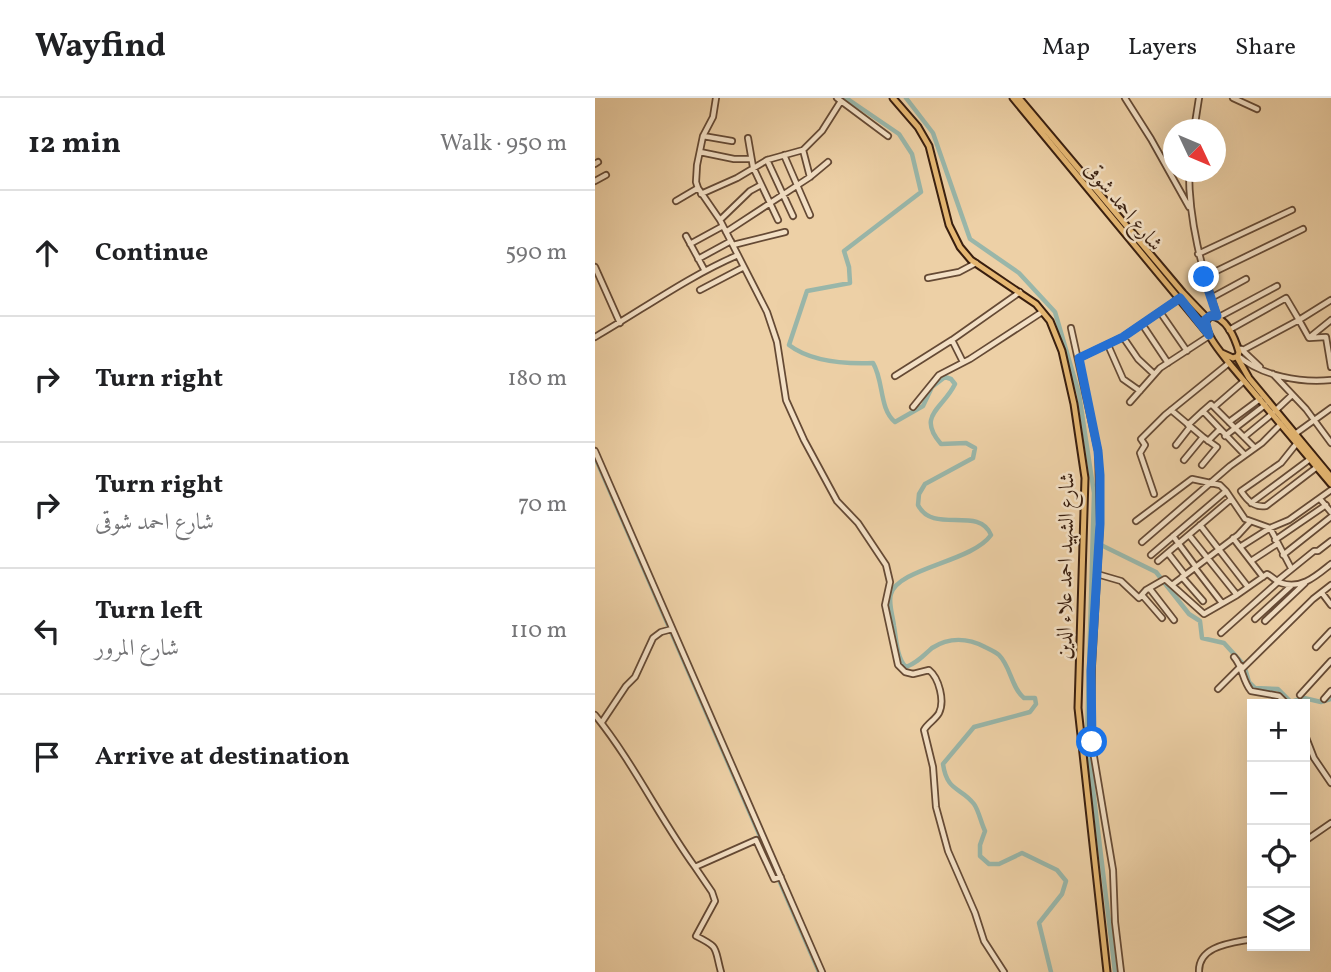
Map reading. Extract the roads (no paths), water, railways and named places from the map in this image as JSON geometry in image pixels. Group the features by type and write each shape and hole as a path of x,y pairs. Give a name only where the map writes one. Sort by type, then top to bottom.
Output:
{"main road":[{"name":"شارع الشهيد احمد علاء الدين","path":"893,98 924,137 936,168 952,232 960,247 976,263 1020,292 1042,312 1050,321 1062,351 1083,462 1084,523 1078,708 1084,784 1107,972"},
{"name":"شارع احمد شوقى","path":"1013,98 1180,298 1229,363 1274,412"},
{"name":"شارع احمد شوقى","path":"1019,98 1207,318"},
{"path":"1209,336 1205,323 1207,318 1218,317 1240,348 1237,356 1231,358 1222,353"},
{"path":"1237,356 1281,424 1310,458 1331,477"},
{"path":"1274,412 1295,434 1331,484"}],"street":[{"path":"716,98 713,117 703,136 696,174 700,191 732,243 770,320 779,350 786,400 804,440 833,495 858,523 888,569 890,582 884,601 898,665 908,673 918,674 929,670 934,674 941,708 924,730 933,767 936,807 948,851 984,941 1004,972"},
{"path":"1125,98 1191,211"},
{"path":"1196,119 1199,98"},
{"path":"1233,98 1257,109"},
{"path":"676,201 737,178 767,160 803,150 822,131 843,100 888,136"},
{"path":"703,136 732,141"},
{"path":"748,138 753,167 778,220"},
{"path":"803,150 810,177"},
{"path":"700,152 734,159 751,159"},
{"path":"783,155 810,215"},
{"path":"767,160 793,216"},
{"path":"726,232 810,177 828,162"},
{"path":"595,181 606,175"},
{"path":"1190,182 1198,254 1218,317 1277,286"},
{"path":"690,244 721,223 751,191 761,185"},
{"path":"1198,254 1292,210"},
{"path":"1204,277 1303,229"},
{"path":"698,259 732,243 785,232"},
{"path":"685,236 705,271"},
{"path":"595,337 681,283 737,255"},
{"path":"929,278 959,272 976,263"},
{"path":"595,267 620,323"},
{"path":"701,290 744,267"},
{"path":"1211,298 1246,279"},
{"path":"895,376 1020,292"},
{"path":"1079,358 1123,337 1180,298"},
{"path":"1229,330 1286,298 1309,338"},
{"path":"1260,368 1240,348 1299,320 1331,300"},
{"path":"913,407 934,379 1042,312"},
{"path":"1160,312 1187,351"},
{"path":"1309,338 1331,320"},
{"path":"1142,324 1168,363"},
{"path":"1071,328 1098,451 1100,524 1091,671 1091,740 1113,870 1121,972"},
{"path":"1130,402 1154,374 1209,336"},
{"path":"1123,337 1138,359 1154,374"},
{"path":"1309,338 1327,337 1331,367"},
{"path":"952,340 963,362"},
{"path":"1108,345 1123,379 1140,392"},
{"path":"1237,356 1287,378 1312,382 1331,380"},
{"path":"1154,494 1140,453 1145,445 1140,439 1229,363"},
{"path":"1272,373 1331,443"},
{"path":"1214,407 1245,380"},
{"path":"1244,437 1292,395"},
{"path":"1229,422 1260,399"},
{"path":"1176,445 1189,426 1211,404 1255,448"},
{"path":"1225,436 1265,405"},
{"path":"1295,434 1331,408"},
{"path":"1171,410 1217,447 1202,464"},
{"path":"1203,411 1245,455"},
{"path":"1142,542 1281,424"},
{"path":"1184,460 1205,439 1219,430"},
{"path":"1297,443 1281,463 1241,491 1251,503 1266,506 1321,469"},
{"path":"595,451 670,630 823,972"},
{"path":"1251,503 1310,458"},
{"path":"1136,521 1192,479 1220,485 1243,517 1269,528 1277,527 1331,490"},
{"path":"1151,555 1226,491"},
{"path":"1158,561 1231,499"},
{"path":"1320,499 1331,512"},
{"path":"1251,561 1326,505"},
{"path":"1283,555 1331,517"},
{"path":"1172,585 1250,522"},
{"path":"1200,525 1248,587"},
{"path":"1269,528 1291,568"},
{"path":"1240,548 1269,528"},
{"path":"1189,535 1237,595"},
{"path":"1173,536 1222,603"},
{"path":"1233,538 1263,576"},
{"path":"1221,633 1291,568 1331,541"},
{"path":"1168,553 1203,601"},
{"path":"1265,621 1306,582 1331,564"},
{"path":"1097,574 1121,581 1138,598 1162,580 1172,585 1203,614 1269,574 1277,581 1292,585 1306,582"},
{"path":"1255,619 1292,585"},
{"path":"1218,689 1331,585"},
{"path":"1149,589 1174,620"},
{"path":"1322,593 1331,605"},
{"path":"1142,595 1161,618"},
{"path":"602,722 635,677 653,638 670,630"},
{"path":"1316,647 1331,631"},
{"path":"1234,657 1242,667 1245,683 1251,691 1275,695 1280,699"},
{"path":"1300,695 1331,661"},
{"path":"1324,699 1331,691"},
{"path":"595,715 633,766 658,813 712,891 715,901 696,936 715,947 721,972"},
{"path":"1310,747 1331,783"},
{"path":"1310,838 1331,823"},
{"path":"695,867 756,840 769,869 779,878"},
{"path":"1199,972 1202,959 1212,950 1227,943 1247,940"}],"waterway":[{"path":"846,98 899,134 912,154 921,192 844,251 850,283 807,291 789,345 818,358 873,363 886,410 895,422 923,406 932,387 945,377 955,384 934,412 931,426 941,444 966,443 975,448 973,458 925,484 919,494 918,505 925,514 934,518 977,522 985,526 991,535 968,552 921,571 897,585 890,601 896,642 906,667 945,642 965,640 979,644 999,655 1024,698 1035,698 1036,704 1030,712 974,727 943,764 948,780 977,810 985,831 980,845 980,856 989,864 999,864 1022,853 1057,870 1066,881 1062,894 1039,923 1051,972"},
{"path":"906,98 933,133 970,239 1019,273 1055,312 1079,394 1094,493 1087,739 1115,972"},
{"path":"595,457 819,972"},
{"path":"1101,545 1156,572 1189,614 1200,621 1202,638 1224,643 1244,665"},
{"path":"1245,668 1249,682 1255,688 1278,689 1291,702 1304,698 1321,702 1331,699"}]}
